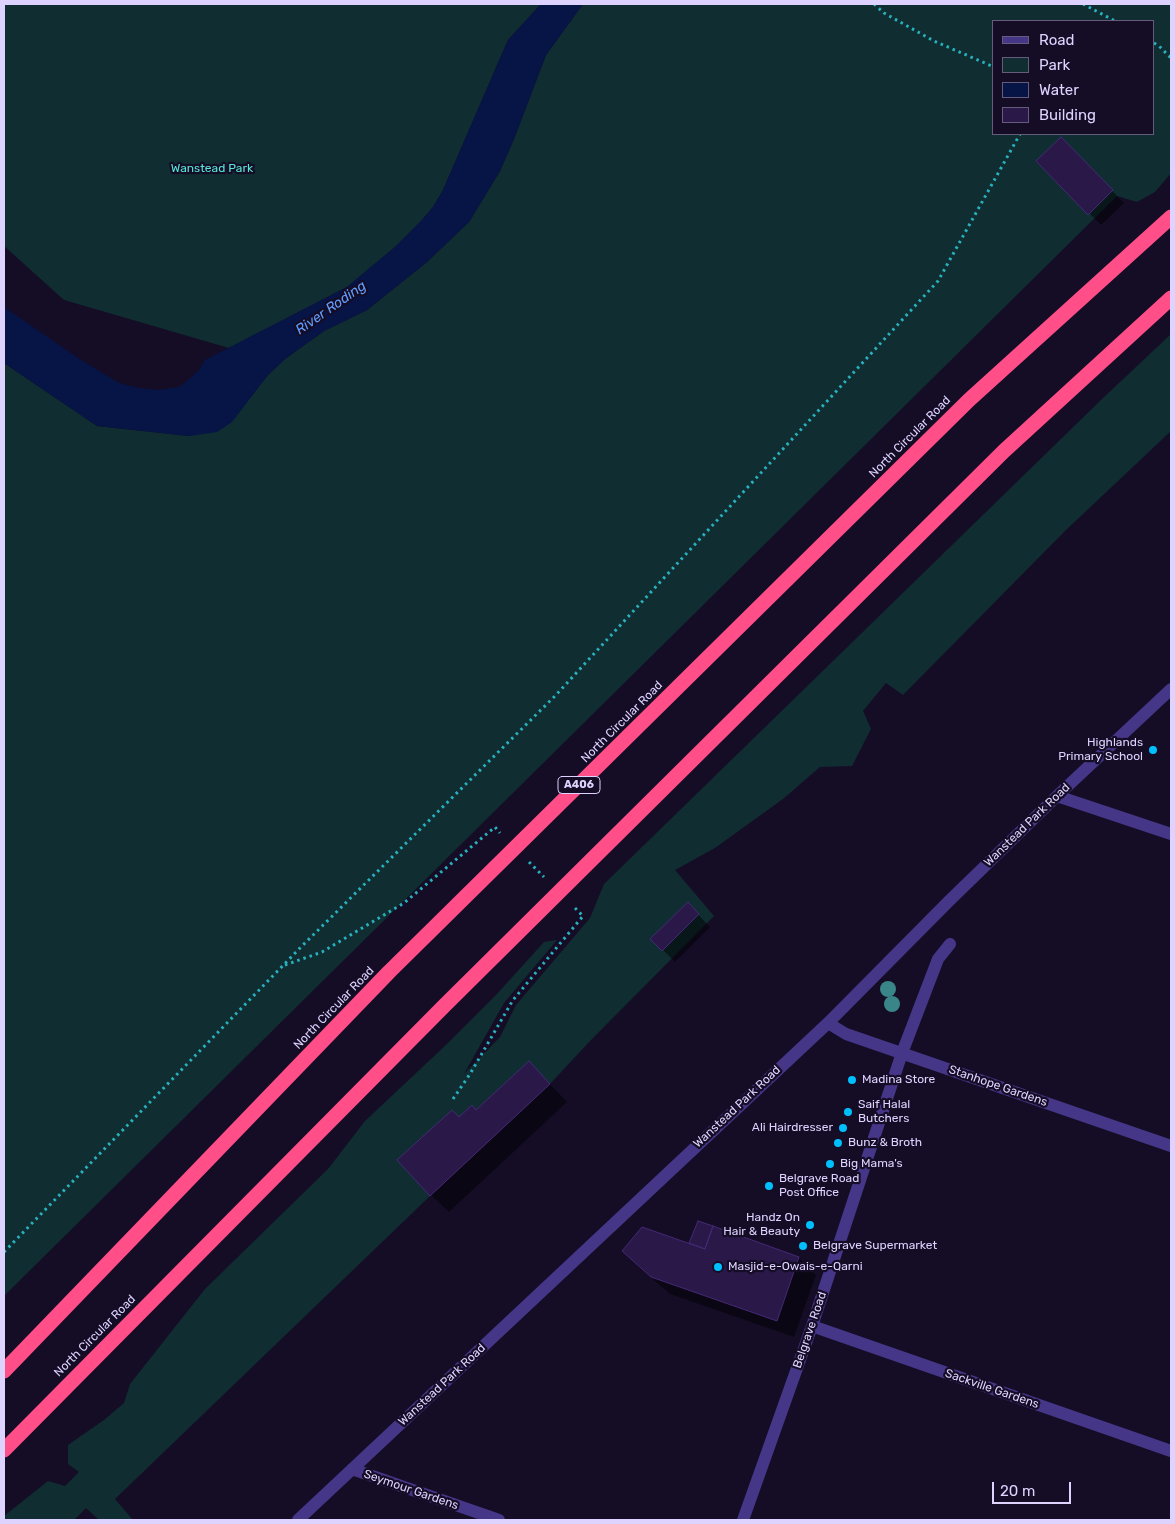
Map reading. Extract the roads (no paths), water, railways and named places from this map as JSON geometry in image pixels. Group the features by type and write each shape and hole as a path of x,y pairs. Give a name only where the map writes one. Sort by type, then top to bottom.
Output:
{"highway":[{"name":"North Circular Road","path":"4,1371 396,966 969,400 1171,217"},
{"name":"North Circular Road","path":"4,1450 459,991 1004,451 1171,298"}],"street":[{"name":"Wanstead Park Road","path":"298,1520 828,1023 949,901 1171,689"},
{"path":"1057,796 1171,834"},
{"name":"Belgrave Road","path":"743,1520 812,1326 902,1053 938,959 950,944"},
{"name":"Stanhope Gardens","path":"828,1023 846,1034 1171,1146"},
{"name":"Sackville Gardens","path":"812,1326 1171,1451"},
{"name":"Seymour Gardens","path":"352,1469 499,1520"}],"water":[{"name":"River Roding","path":"541,4 583,4 546,55 500,171 469,222 427,262 367,310 324,331 285,359 268,375 232,422 217,432 189,436 97,426 4,363 4,307 81,360 119,383 159,390 179,387 199,370 205,360 347,287 395,247 433,207 443,190 508,40"}],"place":[{"name":"Highlands Primary School","path":"1153,750"},
{"name":"Madina Store","path":"852,1080"},
{"name":"Saif Halal Butchers","path":"848,1112"},
{"name":"Ali Hairdresser","path":"843,1128"},
{"name":"Bunz & Broth","path":"838,1143"},
{"name":"Big Mama's","path":"830,1164"},
{"name":"Belgrave Road Post Office","path":"769,1186"},
{"name":"Handz On Hair & Beauty","path":"810,1225"},
{"name":"Belgrave Supermarket","path":"803,1246"},
{"name":"Masjid-e-Owais-e-Qarni","path":"718,1267"}],"park label":[{"name":"Wanstead Park","path":"212,169"}]}
